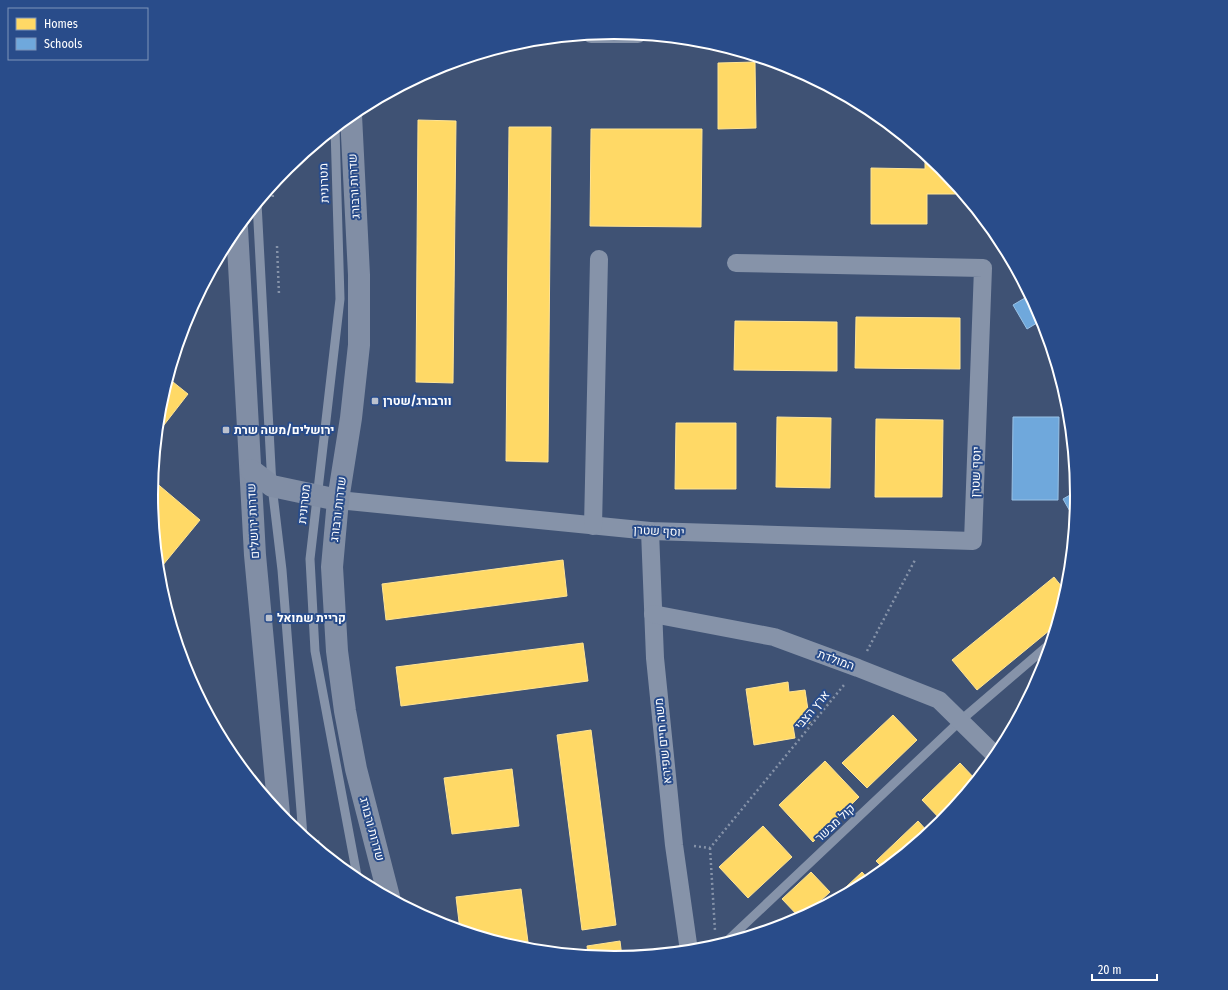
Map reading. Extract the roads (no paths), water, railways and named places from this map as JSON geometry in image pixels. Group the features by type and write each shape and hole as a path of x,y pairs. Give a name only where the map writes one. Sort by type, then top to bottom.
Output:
{"main road":[{"name":"שדרות ורבורג","path":"351,123 359,274 359,346 351,418 338,500 332,567 337,651 356,769 387,891"},
{"name":"שדרות ירושלים","path":"238,238 255,555 278,803"},
{"path":"250,470 272,486 338,500"}],"street":[{"path":"593,526 599,259"},
{"name":"יוסף שטרן","path":"338,500 650,531 973,541 983,268 736,264"},
{"name":"משה חיים שפירא","path":"650,531 655,658 674,845 688,945"},
{"name":"המולדת","path":"653,614 774,637 939,700 991,751"}],"lane":[{"name":"מטרונית","path":"335,134 340,299 316,496 310,559 315,651 356,871"},
{"name":"מטרונית","path":"257,211 272,486 282,570 302,827"},
{"name":"קול מבשר","path":"734,934 960,720 1043,650"}],"place":[{"name":"וורבורג/שטרן","path":"375,401"},
{"name":"ירושלים/משה שרת","path":"226,430"},
{"name":"קריית שמואל","path":"269,618"}]}
